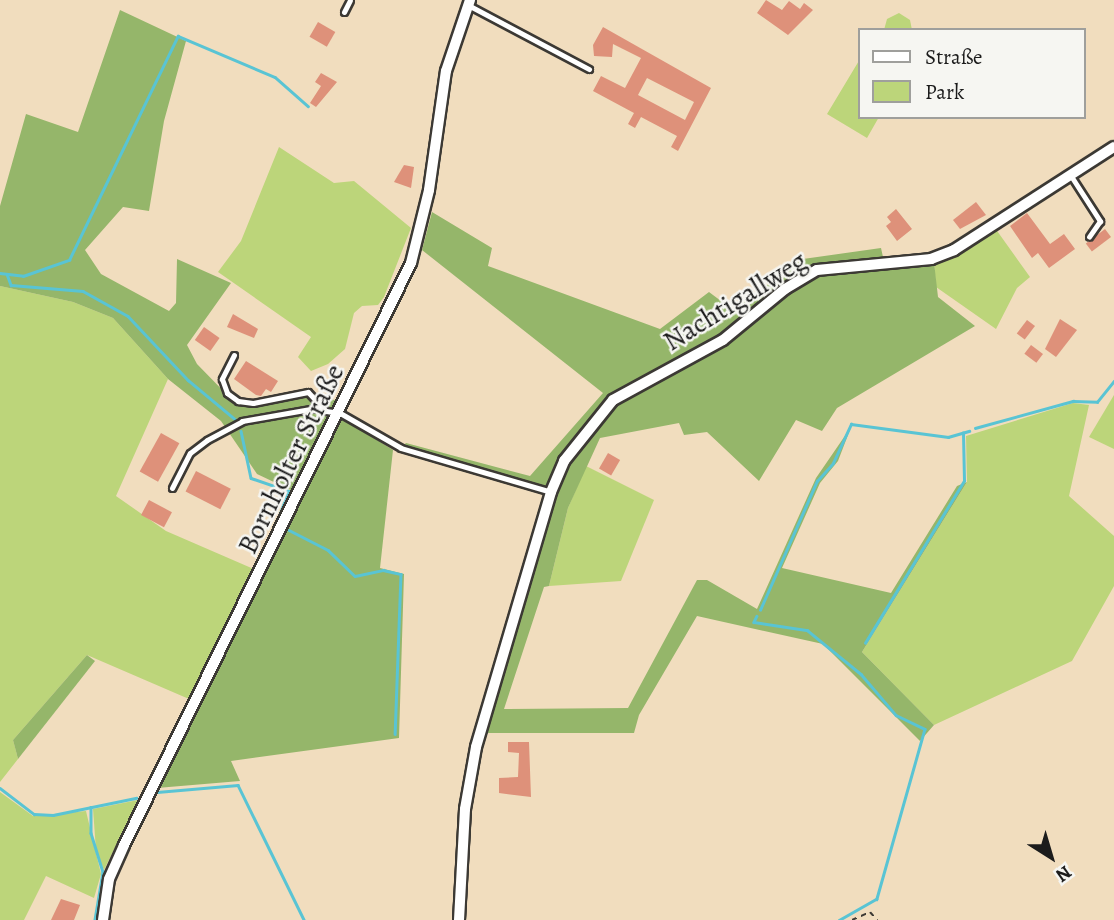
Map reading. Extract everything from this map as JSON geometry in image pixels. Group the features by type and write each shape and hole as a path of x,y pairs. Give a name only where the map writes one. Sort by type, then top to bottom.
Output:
{"street":[{"name":"Bornholter Straße","path":"103,920 109,879 124,845 340,414 411,263 429,190 446,71 469,2"},
{"name":"Nachtigallweg","path":"459,920 465,809 476,747 551,492 564,461 613,400 723,340 785,289 817,271 931,259 977,237 1114,147"}],"lane":[{"path":"344,12 350,0"},
{"path":"469,2 589,69"},
{"path":"1071,176 1101,221 1089,237"},
{"path":"234,355 222,379 232,398 253,403 303,390 322,407 401,448 551,492"},
{"path":"172,488 190,453 207,440 242,421 322,407"}],"path":[{"path":"852,920 870,912 877,920"}],"green space":[{"path":"120,10 186,41 164,121 149,211 123,207 85,250 101,274 169,311 176,303 177,259 231,283 187,345 197,364 236,404 265,406 297,393 340,401 295,492 257,474 221,421 168,379 113,318 73,302 0,286 0,206 26,114 78,132"},
{"path":"899,13 910,20 912,28 885,28 887,19"},
{"path":"858,62 858,119 878,119 867,138 827,114"},
{"path":"279,147 334,183 354,181 411,228 384,297 378,305 362,306 354,313 345,349 328,364 311,371 298,357 311,337 218,272 241,241"},
{"path":"432,212 492,248 488,266 660,329 709,292 733,310 803,259 881,248 885,266 934,262 938,297 975,326 837,408 822,431 796,420 759,481 707,432 684,435 679,423 600,438 568,508 549,586 544,587 504,709 628,708 697,580 707,580 757,609 816,478 851,427 838,461 820,483 782,568 891,593 957,486 967,482 862,652 934,725 920,741 823,644 697,616 639,715 634,733 486,733 475,728 544,496 554,500 554,490 403,446 406,443 530,476 603,393 422,250"},
{"path":"995,228 1030,277 1017,288 996,329 936,287 934,262"},
{"path":"0,286 73,302 113,318 168,379 116,496 166,531 256,570 189,699 87,655 13,740 18,759 0,782"},
{"path":"1114,395 1114,449 1089,437"},
{"path":"1073,403 1089,405 1069,496 1114,536 1114,586 1072,661 934,725 862,652 967,482 966,436"},
{"path":"342,418 393,450 380,568 404,574 399,738 231,761 240,781 157,788"},
{"path":"586,466 654,500 621,581 549,586 568,508"},
{"path":"87,655 95,661 18,759 13,740"},
{"path":"0,792 33,816 86,811 101,874 94,898 46,876 24,920 0,920"},
{"path":"138,800 104,870 96,850 93,809"}],"building":[{"path":"766,0 782,10 789,1 800,9 804,3 813,10 788,35 757,13"},
{"path":"318,22 335,32 327,47 310,37"},
{"path":"603,27 711,88 678,151 671,147 677,136 641,117 635,128 628,124 634,113 593,91 601,76 625,88 641,58 613,44 612,57 594,56 593,45","holes":["647,78 694,102 685,120 638,95"]},
{"path":"321,73 337,82 316,107 310,103 321,86 315,82"},
{"path":"404,165 414,167 411,188 394,182"},
{"path":"976,202 986,215 960,229 953,220"},
{"path":"896,209 912,229 897,241 886,226 891,222 887,217"},
{"path":"1027,213 1050,244 1064,234 1075,249 1049,268 1038,253 1032,258 1010,226"},
{"path":"1105,229 1111,237 1092,251 1086,243"},
{"path":"233,314 258,329 254,338 227,327"},
{"path":"1060,319 1077,330 1056,357 1045,349"},
{"path":"1027,320 1035,326 1025,340 1017,334"},
{"path":"204,327 220,338 210,351 195,340"},
{"path":"1031,345 1043,354 1036,363 1024,354"},
{"path":"246,361 278,381 271,392 266,389 261,396 256,395 234,379"},
{"path":"161,433 179,443 158,482 140,471"},
{"path":"608,453 620,460 611,476 599,469"},
{"path":"196,471 231,489 220,509 186,491"},
{"path":"149,500 172,512 164,527 141,515"},
{"path":"508,742 529,742 531,797 499,793 499,778 518,777 519,753 508,752"},
{"path":"61,899 80,905 74,920 51,920"}],"waterway":[{"path":"0,273 23,276 69,260 178,36 275,77 308,106"},
{"path":"7,274 11,285 83,291 128,316 188,380 236,420"},
{"path":"975,428 1073,401 1097,402 1114,381"},
{"path":"760,610 817,481 833,463 851,424 948,437 969,431"},
{"path":"241,431 251,478 289,491 277,523"},
{"path":"865,643 964,481 963,433"},
{"path":"289,530 328,550 355,576 383,570 401,574 395,734"},
{"path":"757,616 754,622 807,630 861,674 896,715 925,729 877,899 840,920"},
{"path":"157,792 238,785 304,920"},
{"path":"0,788 34,814 53,815 136,798"},
{"path":"91,807 91,833 103,872 95,920"}]}
